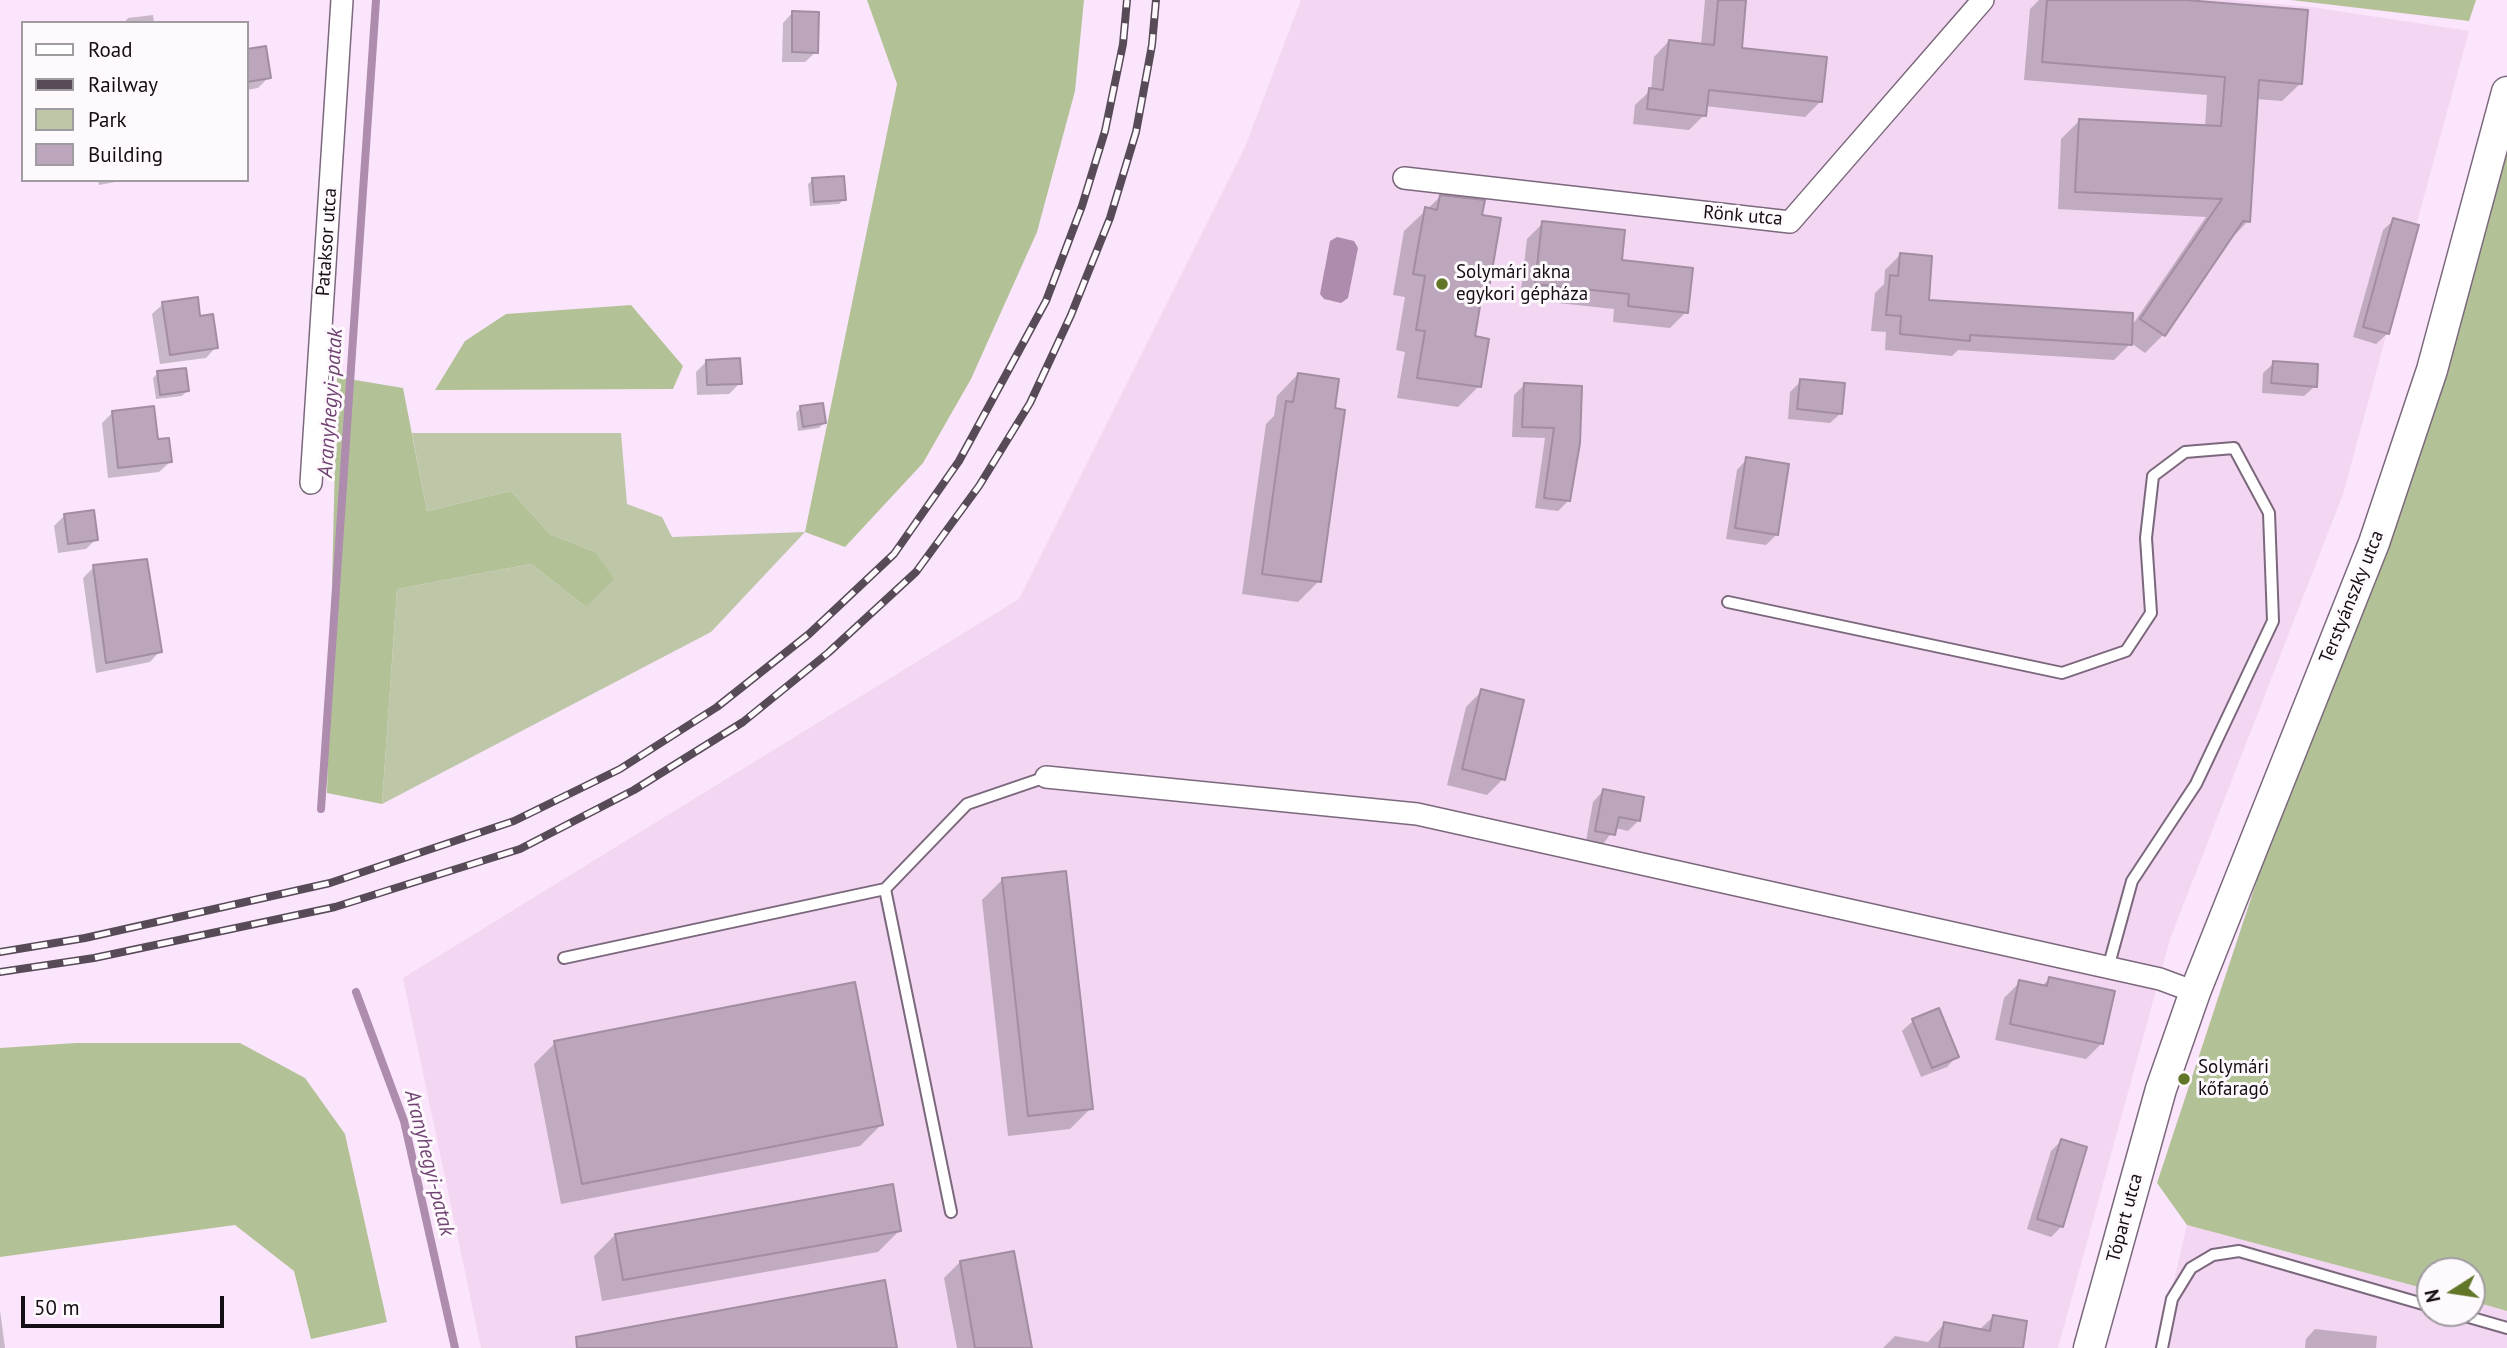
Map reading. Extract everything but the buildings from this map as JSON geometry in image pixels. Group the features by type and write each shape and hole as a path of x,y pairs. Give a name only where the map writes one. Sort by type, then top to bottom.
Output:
{"main road":[{"name":"Terstyánszky utca","path":"2161,1089 2195,992 2374,543 2432,370 2507,92"},
{"name":"Tópart utca","path":"2089,1348 2161,1089"}],"street":[{"name":"Pataksor utca","path":"311,483 342,0"},
{"name":"Rönk utca","path":"1404,178 1790,222 1983,0"},
{"path":"1046,777 1417,814 2160,979 2195,992"}],"lane":[{"path":"1728,601 2062,673 2126,652 2151,613 2146,538 2153,476 2185,452 2234,447 2269,513 2273,621 2196,784 2132,881 2109,968"},
{"path":"564,958 885,889 967,804 1046,777"},
{"path":"885,889 951,1212"},
{"path":"2162,1348 2172,1299 2191,1268 2213,1255 2239,1251 2416,1302"},
{"path":"2486,1322 2507,1328"}],"shaded area":[{"path":"1301,0 2231,0 2311,7 2469,31 2343,494 2170,939 2058,1348 481,1348 403,978 1019,599 1245,147"},
{"path":"1337,237 1354,241 1358,248 1348,298 1341,303 1324,299 1320,294 1330,241"},
{"path":"2187,1225 2416,1286 2416,1327 2486,1327 2486,1305 2507,1311 2507,1348 2158,1348"}],"green space":[{"path":"867,0 1084,0 1075,91 1037,232 971,379 923,463 845,547 805,532 897,84"},
{"path":"2291,0 2476,0 2469,21"},
{"path":"2507,123 2507,1311 2486,1305 2486,1257 2416,1257 2416,1286 2187,1225 2157,1183"},
{"path":"631,305 683,366 673,389 435,390 465,341 506,314"},
{"path":"337,377 403,388 427,511 511,491 550,534 595,552 614,579 586,607 531,564 397,589 382,804 327,793"},
{"path":"412,433 621,433 627,504 662,517 672,537 805,532 711,632 382,804 397,589 531,564 586,607 595,552 550,534 511,491 427,511"},
{"path":"76,1043 240,1043 305,1078 345,1134 387,1322 311,1339 294,1271 235,1225 0,1257 0,1048"}],"waterway":[{"name":"Aranyhegyi-patak","path":"321,809 376,0"},
{"name":"Aranyhegyi-patak","path":"356,992 404,1121 455,1348"}],"railway":[{"path":"0,952 85,938 330,883 514,821 620,769 717,707 809,634 894,554 959,461 1046,301 1082,206 1105,131 1123,44 1127,0"},
{"path":"0,972 94,958 335,907 520,849 634,790 743,722 828,653 916,572 979,486 1030,403 1071,315 1110,218 1136,132 1152,45 1156,0"}],"place":[{"name":"Solymári akna egykori gépháza","path":"1442,284"},
{"name":"Solymári kőfaragó","path":"2184,1079"}]}
